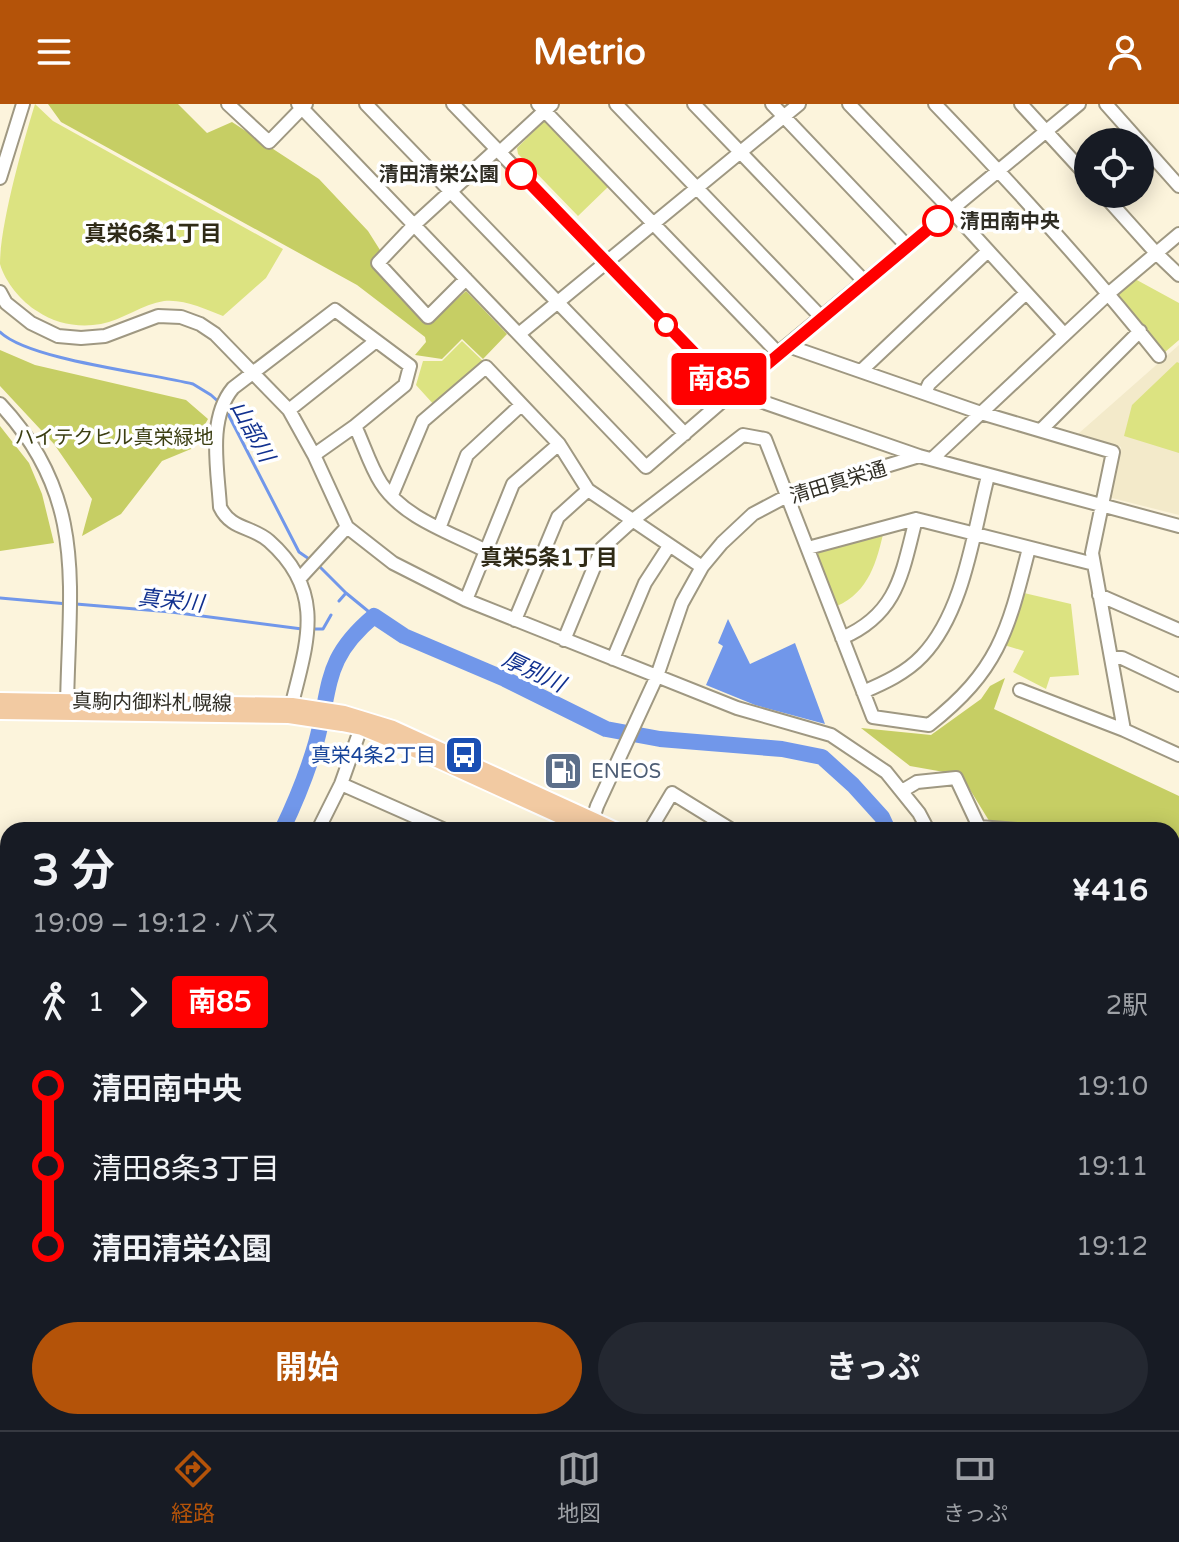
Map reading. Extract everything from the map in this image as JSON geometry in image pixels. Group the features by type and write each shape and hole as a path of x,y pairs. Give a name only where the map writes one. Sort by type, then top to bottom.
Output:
{"main road":[{"name":"真駒内御料札幌線","path":"0,700 67,707 297,711 393,728 580,822"},
{"name":"真駒内御料札幌線","path":"0,712 67,707"}],"street":[{"path":"0,178 23,104"},
{"path":"228,104 269,142 302,105 646,467 1079,104"},
{"path":"366,104 685,434"},
{"path":"453,104 734,392 988,476 1179,526"},
{"path":"616,104 822,318"},
{"path":"694,104 865,282"},
{"path":"772,104 908,247"},
{"path":"519,334 799,104"},
{"path":"849,104 1064,334"},
{"path":"935,104 999,170 1159,356"},
{"path":"1021,104 1074,161"},
{"path":"1106,104 1179,186"},
{"path":"466,279 428,317 378,263 414,225 545,106 654,224 783,350 862,370 981,413 1113,452 1092,553 1124,730"},
{"path":"1116,208 1179,275"},
{"path":"926,457 981,413 1108,294 1179,234"},
{"path":"862,370 988,251"},
{"path":"0,292 6,303 31,323 58,336 105,336 158,316 181,317 200,324 215,334 289,410 314,455 347,527 393,563 466,600 737,708 831,735 886,772 924,822"},
{"path":"925,393 929,384 1026,293"},
{"path":"297,711 308,641 309,618 303,576 268,540 225,518 220,507 217,433 225,396 335,310 410,366 405,385 314,455"},
{"path":"1042,429 1140,331"},
{"path":"289,410 376,341"},
{"path":"392,495 423,421 486,367 559,444 588,490 702,567"},
{"path":"0,404 30,442 57,492 69,548 67,707"},
{"path":"440,526 467,455 521,405"},
{"path":"355,426 382,485 392,495 416,516 486,551"},
{"path":"564,640 602,548 633,520 743,435 765,439 873,717 929,725 959,701 997,651 1011,620 1029,548"},
{"path":"466,600 513,484 559,444"},
{"name":"清田真栄通","path":"592,822 657,676 682,603 702,567 722,543 753,514 787,496 926,457"},
{"path":"863,692 890,680 921,657 947,621 957,595 988,476"},
{"path":"515,620 558,517 588,490"},
{"path":"808,548 916,519 1094,564"},
{"path":"842,638 868,624 888,604 900,582 916,519"},
{"path":"303,576 347,527"},
{"path":"613,659 645,583 669,546"},
{"path":"1099,595 1179,630"},
{"path":"1111,658 1122,658 1179,685"},
{"path":"1020,690 1179,755"},
{"path":"322,822 341,784 363,724"},
{"path":"902,791 917,782 956,778 977,822"},
{"path":"341,784 427,822"},
{"path":"655,822 672,793 719,822"}],"shaded area":[{"path":"1179,345 1179,515 1112,498 1110,495 1121,447 1078,434"}],"green space":[{"path":"35,104 53,121 283,249 266,278 223,316 187,303 164,301 109,322 84,325 60,322 31,307 10,284 0,264 8,207"},
{"path":"48,104 178,104 207,133 232,122 319,179 368,231 380,250 370,263 428,325 466,291 507,334 483,359 462,339 442,359 415,355 426,342 425,337 357,285 61,122"},
{"name":"清田清栄公園","path":"544,121 609,186 578,216 518,154 517,148"},
{"path":"1135,279 1179,303 1179,340 1165,352 1118,297 1119,292"},
{"path":"462,341 484,362 435,406 416,385 423,361 442,361"},
{"name":"ハイテクヒル真栄緑地","path":"0,350 35,365 186,400 208,419 191,449 162,461 121,514 82,536 92,499 54,444 0,386"},
{"path":"1177,362 1179,453 1124,436 1132,405"},
{"name":"ハイテクヒル真栄緑地","path":"0,426 29,463 42,494 54,543 0,551"},
{"path":"884,530 874,564 864,584 857,593 837,606 816,550"},
{"path":"1024,593 1071,604 1079,675 1050,677 1046,689 1013,672 1024,651 1004,645"},
{"path":"1005,678 994,709 1179,796 1179,822 990,822 961,775 910,766 861,728 931,735 981,699 990,686"}],"water":[{"path":"728,619 750,664 795,643 825,724 755,705 706,685 723,646 718,643"}],"waterway":[{"name":"山部川","path":"0,332 15,342 62,358 193,384 221,404"},
{"name":"山部川","path":"226,410 299,552 312,561"},
{"name":"山部川","path":"319,566 374,616"},
{"name":"真栄川","path":"339,601 346,593"},
{"name":"真栄川","path":"0,598 68,604"},
{"name":"真栄川","path":"76,604 171,612 302,629"},
{"name":"真栄川","path":"310,629 323,629 331,615"},
{"name":"厚別川","path":"286,822 313,754 337,660 358,631 374,616 404,636 505,679 606,729 660,739 782,749 822,757 853,785 884,822"}],"bus line":[{"name":"南85","path":"521,174 734,392 938,221"}],"place":[{"name":"清田清栄公園","path":"521,174"},
{"name":"清田南中央","path":"938,221"},
{"name":"真栄4条2丁目","path":"464,755"},
{"name":"ENEOS","path":"563,771"}],"district":[{"name":"真栄6条1丁目","path":"153,233"},
{"name":"真栄5条1丁目","path":"549,557"}]}
